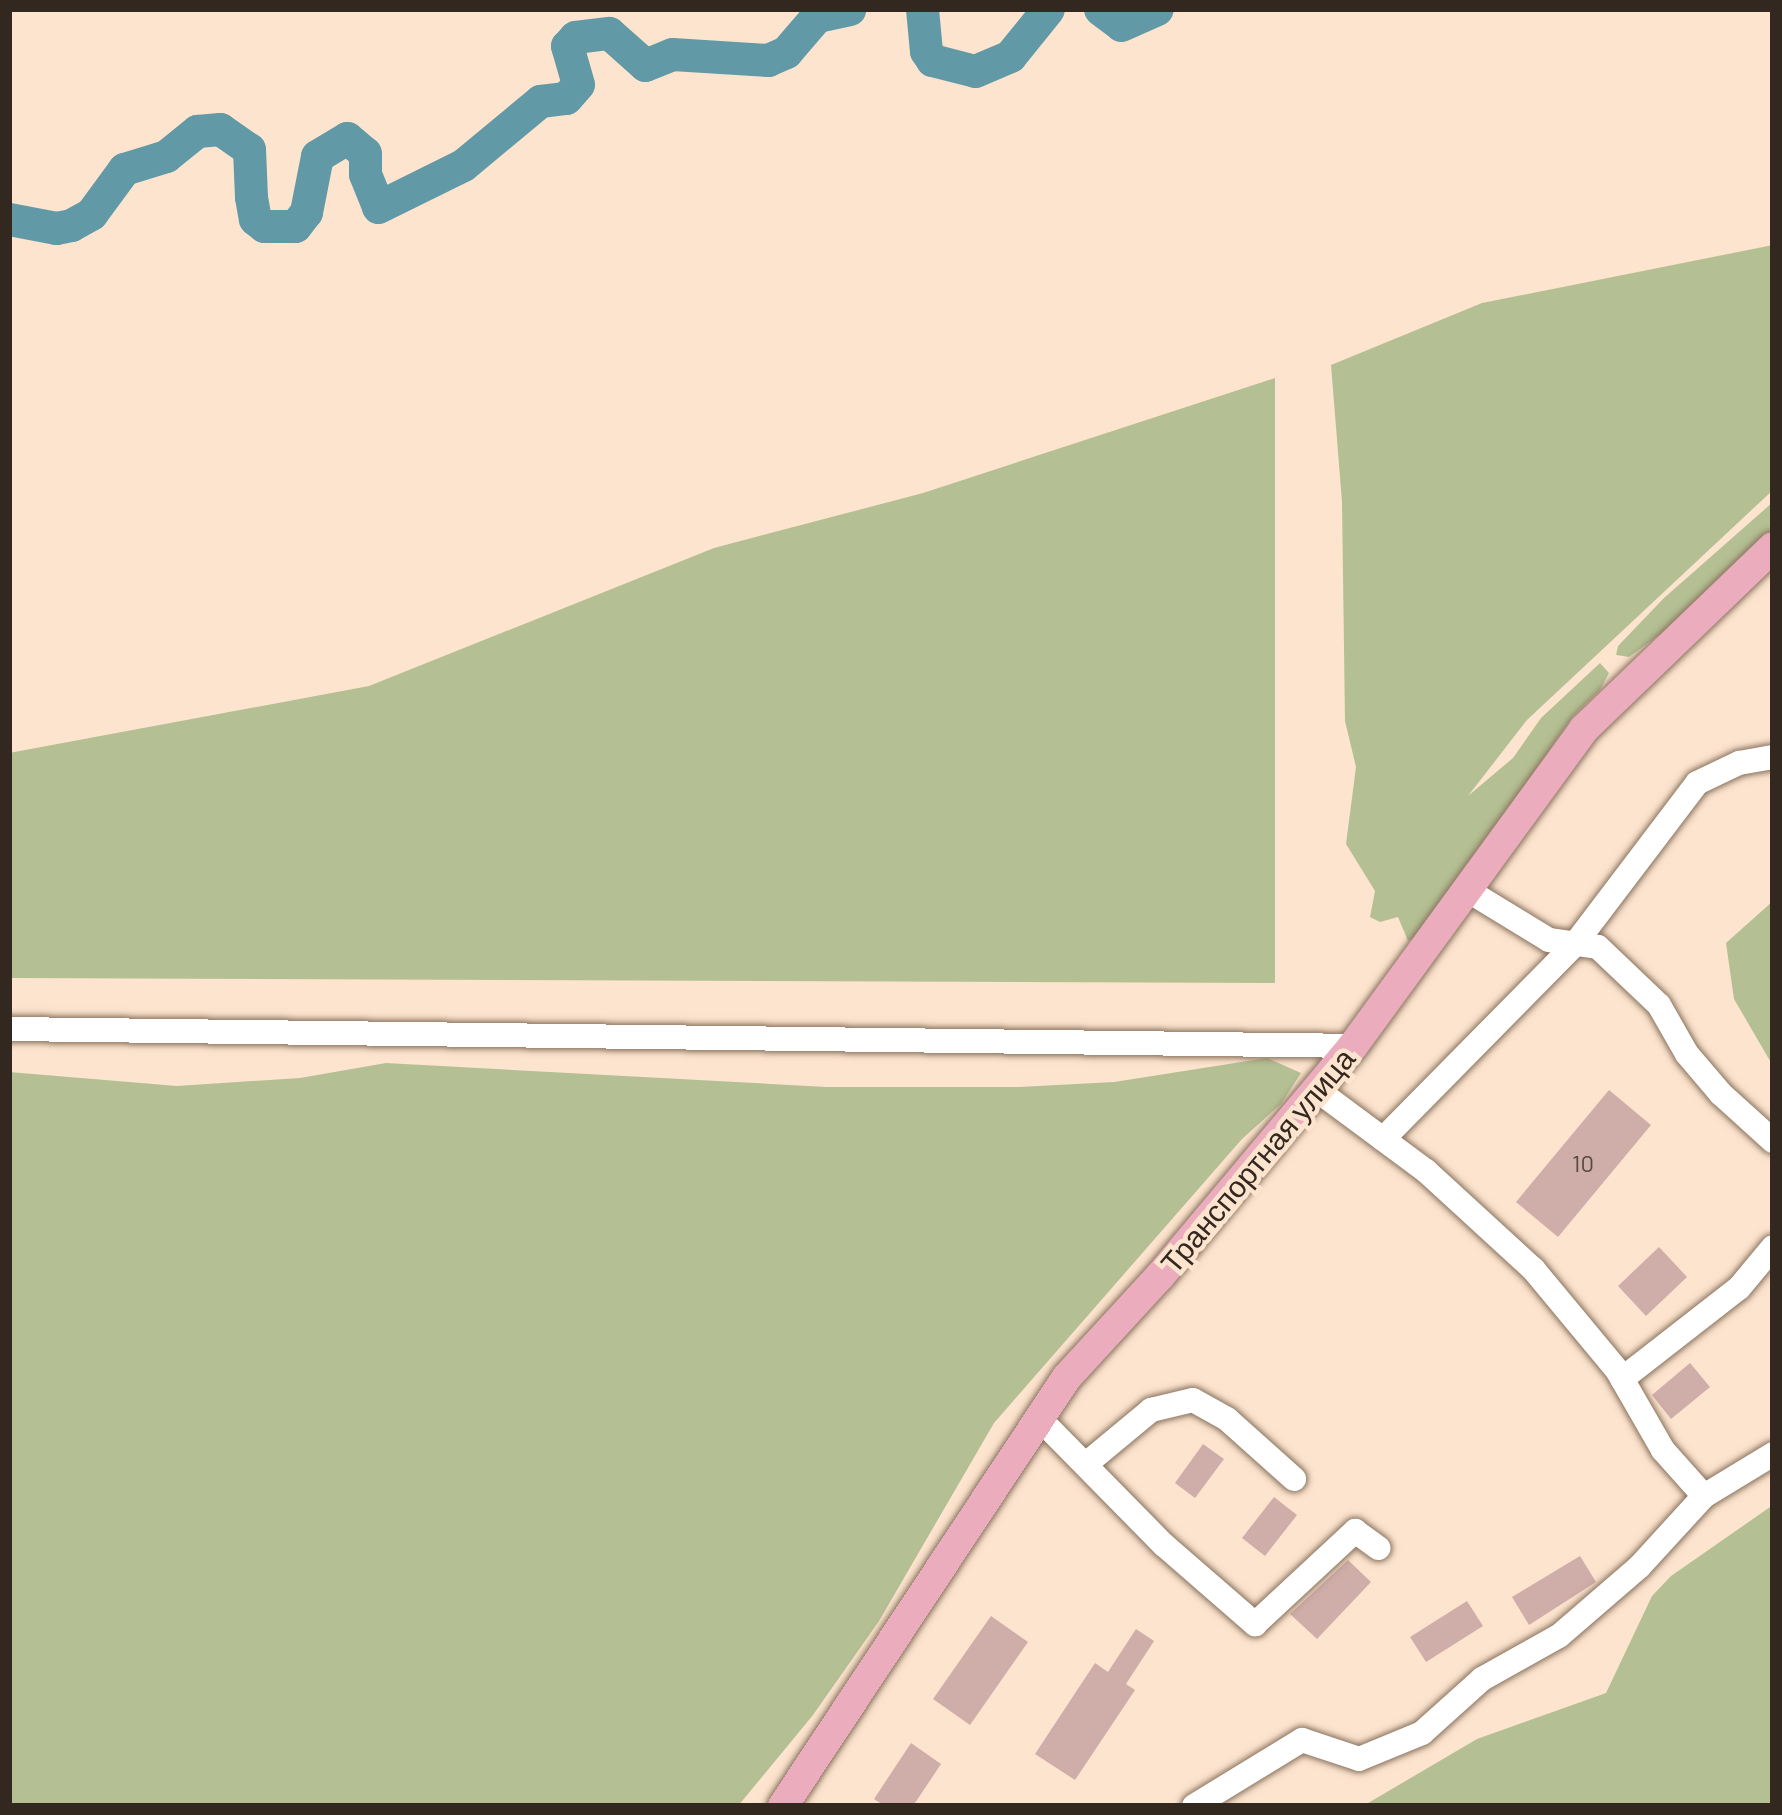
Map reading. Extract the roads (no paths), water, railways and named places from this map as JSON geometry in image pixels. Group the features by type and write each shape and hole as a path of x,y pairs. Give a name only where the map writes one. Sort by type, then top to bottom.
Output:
{"main road":[{"name":"Транспортная улица","path":"783,1806 1066,1377 1160,1276 1353,1046 1584,729 1773,547"}],"street":[{"path":"1383,1139 1574,944 1697,783 1739,763 1773,757"},
{"path":"1466,890 1549,940 1598,947 1659,1005 1687,1054 1721,1094 1773,1142"},
{"path":"9,1028 1353,1046"},
{"path":"1317,1090 1426,1171 1533,1269 1622,1379 1663,1450 1704,1496"},
{"path":"1622,1379 1739,1288 1773,1246"},
{"path":"1087,1464 1151,1410 1193,1400 1227,1419 1294,1479"},
{"path":"1038,1417 1164,1545 1256,1624 1354,1531 1378,1548"},
{"path":"1194,1806 1302,1740 1359,1759 1422,1733 1482,1678 1559,1636 1640,1567 1704,1496 1773,1454"}],"waterway":[{"path":"9,219 56,228 71,225 91,214 124,169 166,156 197,131 220,129 249,149 255,219 264,226 295,226 306,212 317,156 347,138 365,153 365,174 378,207 463,165 540,101 566,98 578,84 567,46 575,37 609,33 645,65 672,54 768,60 786,52 817,16 849,9"},
{"path":"922,9 926,51 932,60 975,71 1010,56 1048,9"},
{"path":"1100,9 1121,25 1157,9"}]}
